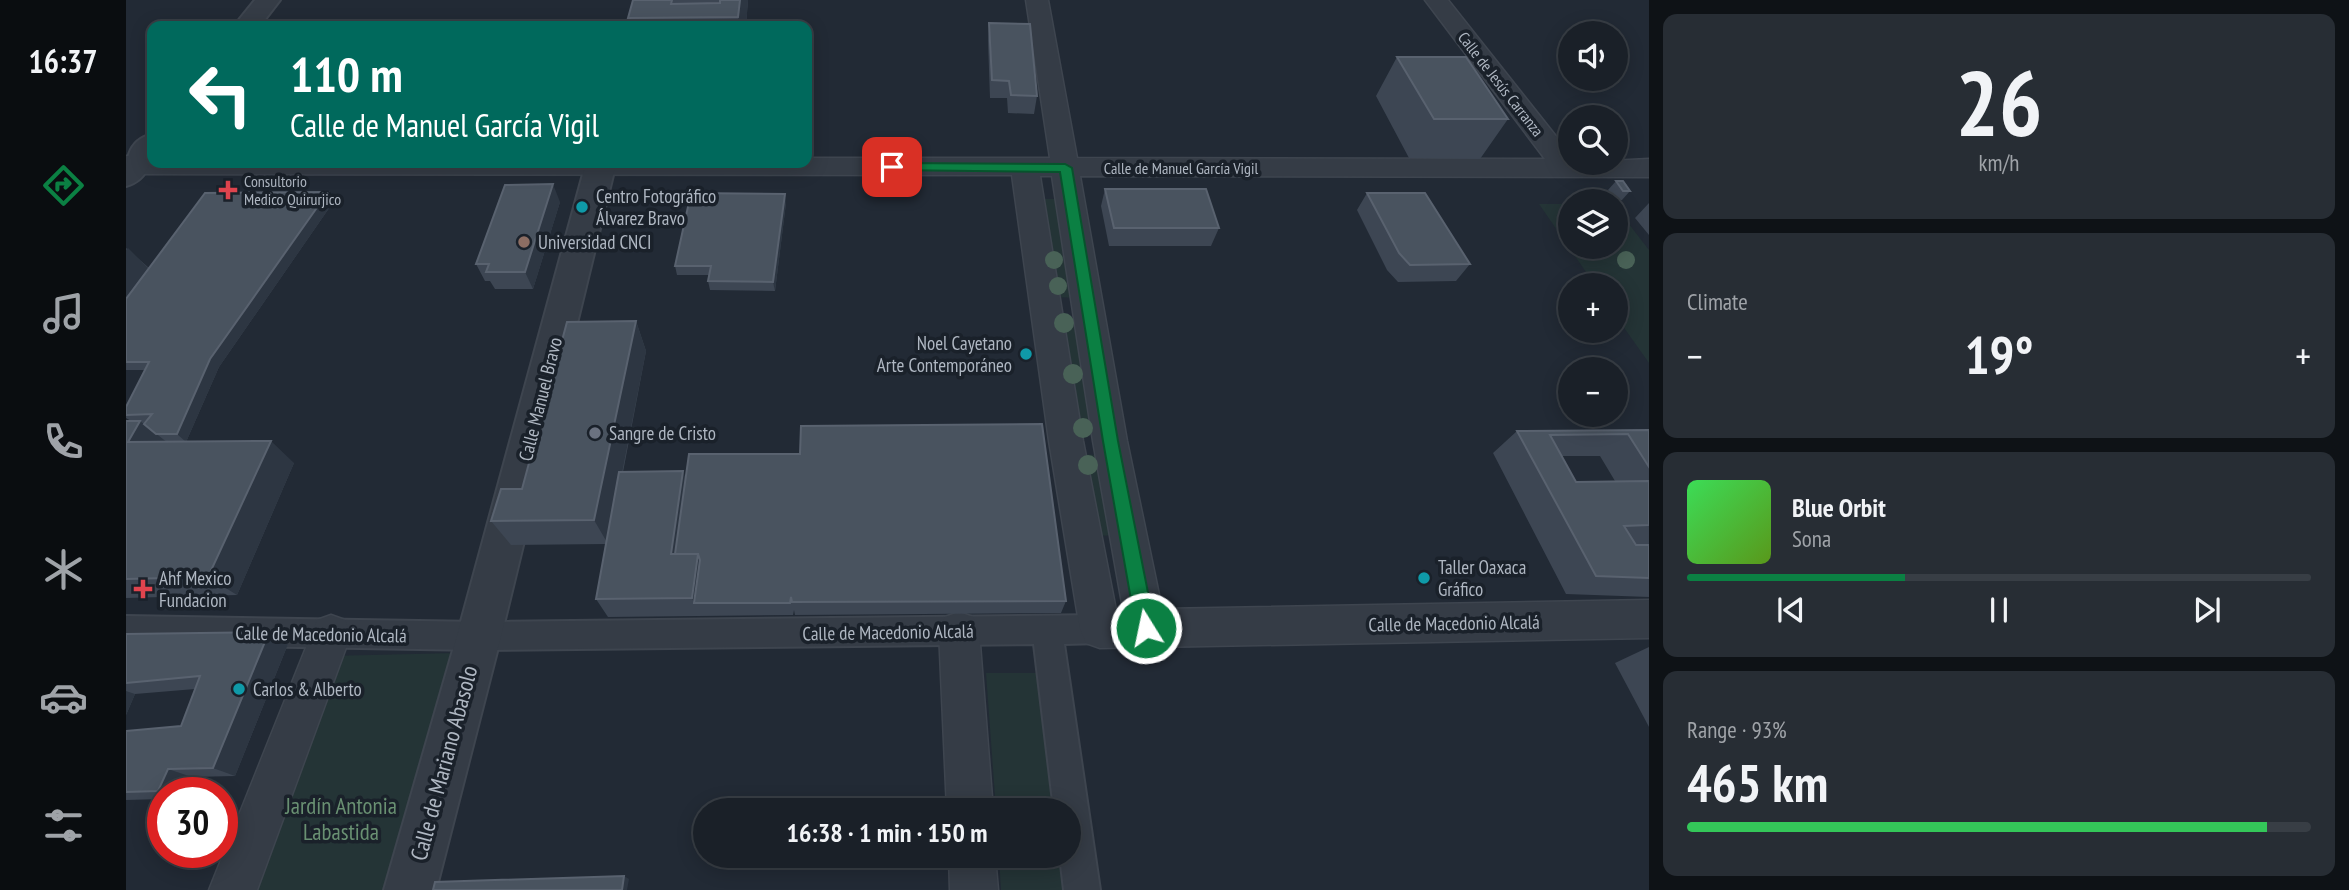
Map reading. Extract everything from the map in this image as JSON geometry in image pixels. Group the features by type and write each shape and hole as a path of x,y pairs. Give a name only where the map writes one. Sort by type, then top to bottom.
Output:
{"street":[{"path":"251,21 268,0"},
{"path":"1037,0 1111,441 1146,628"},
{"name":"Calle de Jesús Carranza","path":"1436,0 1558,158"},
{"name":"Calle de Manuel García Vigil","path":"812,166 1558,168"},
{"name":"Calle de Manuel García Vigil","path":"1628,167 1649,167"},
{"name":"Calle Manuel Bravo","path":"479,636 599,168"},
{"path":"1025,169 1066,441 1100,629"},
{"path":"1046,310 1089,312"},
{"path":"1066,441 1111,441"},
{"name":"Calle de Macedonio Alcalá","path":"126,630 479,636 1047,630 1649,619"},
{"path":"1047,630 1082,890"},
{"path":"959,631 969,798"},
{"path":"233,890 331,634"},
{"name":"Calle de Mariano Abasolo","path":"410,890 479,636"},
{"path":"973,868 974,890"}],"green space":[{"path":"1042,199 1066,199 1079,298 1056,297"},
{"path":"1539,204 1558,204 1558,231"},
{"path":"1628,223 1649,250 1649,363 1628,333 1628,273 1587,273 1577,259 1628,259"},
{"path":"1059,322 1080,322 1095,430 1072,432"},
{"path":"1076,454 1100,455 1112,535 1090,537"},
{"name":"Jardín Antonia Labastida","path":"457,653 389,890 246,890 328,656"},
{"path":"986,673 1042,673 1056,798 995,798"},
{"path":"1000,868 1063,868 1066,890 1001,890"}],"building":[{"path":"633,0 672,0 671,4 740,0 738,17 628,18"},
{"path":"989,23 1030,24 1037,96 1011,95 1009,81 992,80"},
{"path":"1397,57 1466,57 1508,119 1434,119"},
{"path":"1616,181 1623,181 1630,191 1622,189"},
{"path":"553,184 525,272 486,272 489,264 476,264 505,185"},
{"path":"1105,189 1206,189 1219,228 1114,228"},
{"path":"328,192 210,359 177,434 156,434 144,424 152,414 126,415 126,407 149,362 126,362 126,299 205,193"},
{"path":"691,193 785,194 773,282 708,281 711,266 675,266"},
{"path":"1367,193 1425,193 1470,264 1410,265 1399,253"},
{"path":"636,321 594,520 491,521 501,489 522,489 567,322"},
{"path":"126,421 140,421 128,442 271,441 208,577 126,579"},
{"path":"1042,424 1066,601 792,602 791,597 790,603 694,603 700,560 698,554 675,554 689,454 800,454 801,426"},
{"path":"1649,430 1649,467 1628,434 1550,435 1576,482 1649,481 1649,525 1624,526 1636,545 1649,545 1649,578 1596,576 1517,431"},
{"path":"683,471 671,554 698,554 692,598 596,599 619,472"},
{"path":"269,632 213,768 168,769 164,777 147,777 147,791 126,792 126,731 181,726 200,676 126,683 126,634"},
{"path":"624,876 622,890 433,890 435,882"}],"place":[{"name":"Consultorio Medico Quirurjico","path":"228,190"},
{"name":"Centro Fotográfico Álvarez Bravo","path":"582,207"},
{"name":"Universidad CNCI","path":"524,242"},
{"name":"Noel Cayetano Arte Contemporáneo","path":"1026,354"},
{"name":"Sangre de Cristo","path":"595,433"},
{"name":"Taller Oaxaca Gráfico","path":"1424,578"},
{"name":"Ahf Mexico Fundacion","path":"143,589"},
{"name":"Carlos & Alberto","path":"239,689"}],"route":[{"path":"892,167 1065,168 1146,628"}]}
